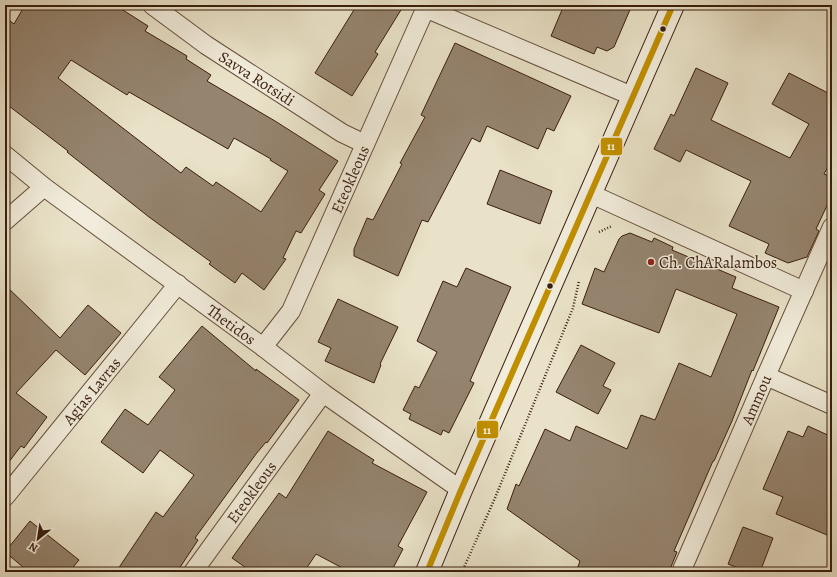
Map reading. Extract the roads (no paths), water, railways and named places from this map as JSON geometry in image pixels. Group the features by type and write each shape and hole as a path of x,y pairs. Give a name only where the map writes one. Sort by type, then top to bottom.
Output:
{"main road":[{"path":"427,572 461,490 673,5"}],"street":[{"name":"Savva Rotsidi","path":"152,5 206,45 342,132 366,144"},
{"name":"Eteokleous","path":"263,347 291,311 426,7"},
{"path":"426,7 632,96"},
{"name":"Thetidos","path":"5,155 44,187 178,284 323,393 461,490"},
{"path":"5,221 44,187"},
{"path":"591,194 804,291"},
{"name":"Ammou","path":"681,572 832,227"},
{"name":"Agias Lavras","path":"5,497 178,284"},
{"path":"766,376 832,405"},
{"name":"Eteokleous","path":"193,572 323,393"}],"place":[{"name":"Ch. ChARalambos","path":"651,262"}]}
